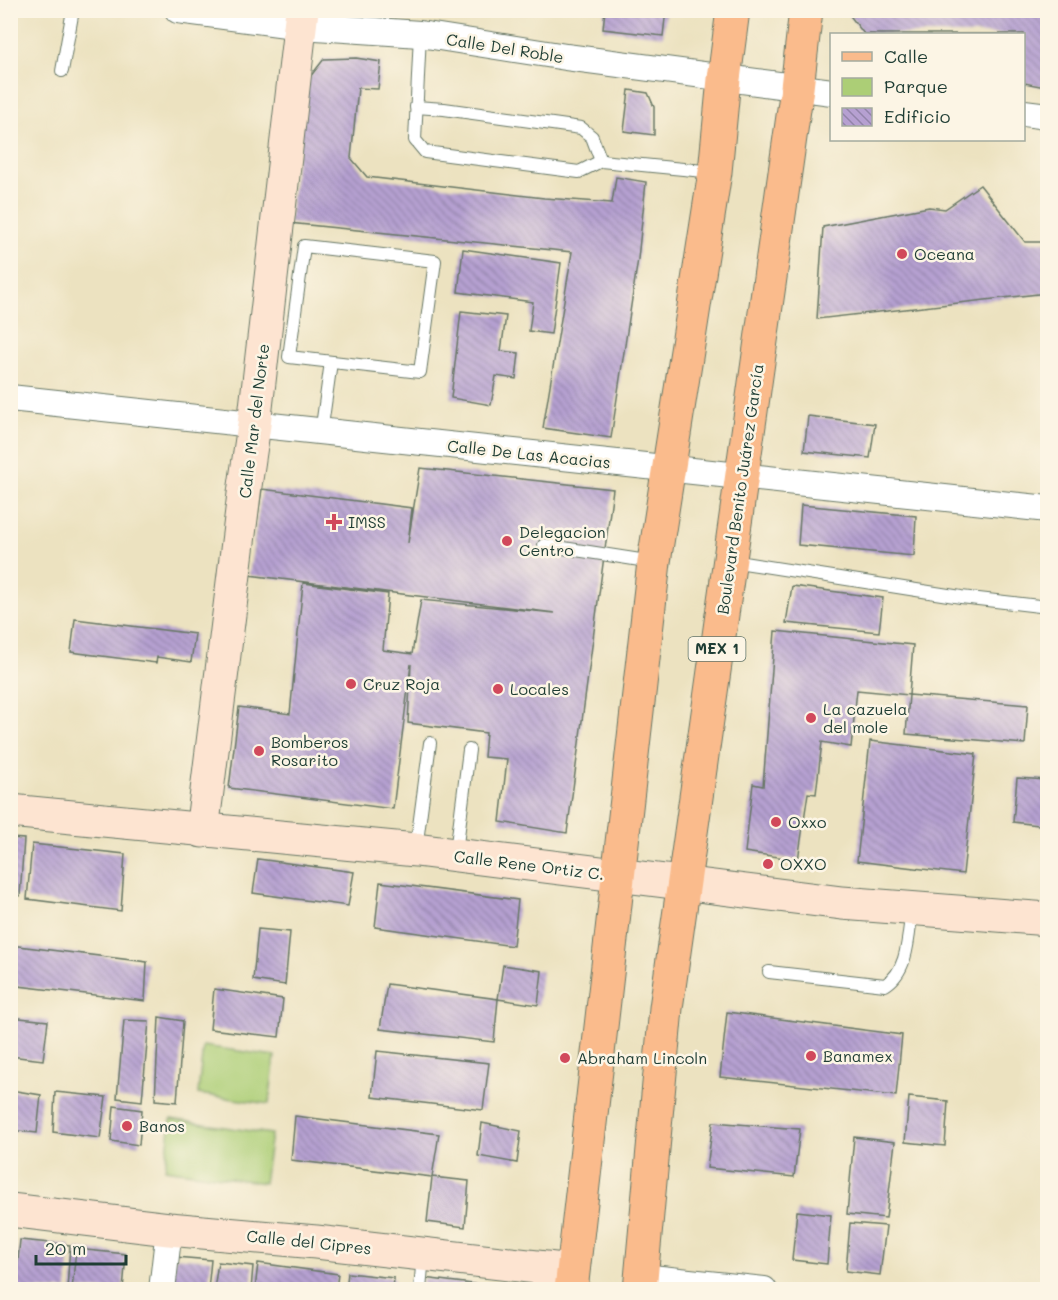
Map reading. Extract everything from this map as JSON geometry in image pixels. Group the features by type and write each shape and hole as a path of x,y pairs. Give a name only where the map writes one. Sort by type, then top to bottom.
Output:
{"main road":[{"path":"572,1280 654,562 715,172 733,10"},
{"name":"Boulevard Benito Juárez García","path":"641,1283 666,1008 797,88 806,10"},
{"name":"Calle Mar del Norte","path":"202,831 254,425 301,18"},
{"name":"Calle Rene Ortiz C.","path":"10,811 416,850 842,903 1047,919"},
{"name":"Calle del Cipres","path":"10,1210 168,1229 423,1254 572,1280"}],"street":[{"name":"Calle Del Roble","path":"178,10 301,18 566,57 830,92"},
{"path":"1025,113 1047,116"},
{"name":"Calle De Las Acacias","path":"10,398 1047,509"},
{"path":"162,1290 168,1229"},
{"path":"641,1283 761,1289"}],"lane":[{"path":"62,71 73,10"},
{"path":"420,34 416,140 425,153 579,172 601,161 715,172"},
{"path":"417,107 581,128 592,137 601,161"},
{"path":"304,246 435,261 420,372 331,362 289,357 304,246"},
{"path":"321,433 331,362"},
{"path":"544,545 654,562"},
{"path":"729,561 961,597 1047,607"},
{"path":"416,850 430,743"},
{"path":"456,856 469,750"},
{"path":"769,972 885,985 893,980 900,969 906,951 912,909"},
{"path":"420,1290 423,1254"}],"green space":[{"path":"203,1046 275,1056 269,1104 198,1094"},
{"path":"171,1119 271,1134 264,1183 165,1169"}],"building":[{"path":"605,10 666,10 663,36 603,29"},
{"path":"848,10 1047,10 1047,85 1045,87 1025,83 1025,33 863,33"},
{"path":"356,58 381,62 378,89 358,88 351,158 367,177 544,198 612,203 616,177 646,182 638,259 611,438 543,428 572,252 289,223 306,82 324,59"},
{"path":"629,90 648,93 654,107 654,135 624,131"},
{"name":"Oceana","path":"980,185 1025,242 1047,242 1047,293 817,319 823,227 929,207 945,209"},
{"path":"463,249 561,263 551,334 529,331 533,302 458,292"},
{"path":"461,311 506,316 501,351 519,353 516,379 496,376 491,405 451,398"},
{"path":"808,416 875,424 870,458 804,451"},
{"path":"420,468 613,489 567,833 500,822 507,759 484,757 486,733 408,723 411,664 393,809 229,788 239,707 290,714 303,583 388,594 383,650 412,654 421,600 555,613 249,575 262,489 412,508 408,543"},
{"path":"801,505 916,516 914,556 798,545"},
{"path":"792,586 883,598 879,632 786,623"},
{"path":"75,619 195,634 191,662 157,657 156,663 71,652"},
{"name":"La cazuela del mole","path":"775,631 913,645 909,695 857,690 851,747 822,742 816,794 808,793 798,860 745,852 753,784 763,786"},
{"path":"909,695 1028,705 1025,744 906,734"},
{"path":"870,741 976,754 963,874 857,861"},
{"path":"1017,778 1047,780 1047,826 1013,822"},
{"path":"10,838 24,839 20,896 10,895"},
{"path":"32,844 125,854 121,911 27,899"},
{"path":"258,859 354,872 348,906 253,893"},
{"path":"380,882 518,900 513,946 375,927"},
{"path":"258,929 290,932 285,985 253,980"},
{"path":"10,945 147,962 145,1001 10,985"},
{"path":"503,965 542,971 538,1005 498,999"},
{"path":"387,984 498,999 494,1042 380,1029"},
{"path":"214,989 283,999 279,1037 210,1029"},
{"name":"Banamex","path":"727,1012 902,1035 896,1096 720,1077"},
{"path":"10,1017 48,1021 43,1060 10,1056"},
{"path":"159,1017 183,1021 177,1102 155,1100"},
{"path":"124,1020 149,1021 142,1101 117,1098"},
{"path":"377,1051 489,1063 483,1110 372,1097"},
{"path":"10,1090 41,1095 37,1133 10,1130"},
{"path":"55,1092 106,1097 100,1138 53,1132"},
{"path":"909,1097 948,1101 945,1146 905,1142"},
{"name":"Banos","path":"114,1106 142,1110 139,1145 111,1141"},
{"path":"295,1116 439,1134 432,1177 291,1160"},
{"path":"713,1122 800,1129 794,1177 707,1168"},
{"path":"482,1123 521,1131 517,1163 478,1156"},
{"path":"854,1137 895,1142 886,1218 847,1214"},
{"path":"432,1177 469,1181 465,1227 427,1222"},
{"path":"797,1211 831,1215 827,1264 792,1260"},
{"path":"850,1223 886,1226 880,1275 846,1271"},
{"path":"20,1240 70,1245 67,1290 15,1290"},
{"path":"76,1249 126,1254 123,1290 72,1290"},
{"path":"175,1257 211,1260 208,1290 171,1290"},
{"path":"218,1262 253,1266 251,1290 214,1290"},
{"path":"258,1263 338,1274 336,1290 255,1290"},
{"path":"348,1273 394,1278 393,1290 346,1290"},
{"path":"423,1278 505,1288 505,1290 422,1290"}],"place":[{"name":"Oceana","path":"902,254"},
{"name":"IMSS","path":"334,522"},
{"name":"Delegacion Centro","path":"507,541"},
{"name":"Cruz Roja","path":"351,684"},
{"name":"Locales","path":"498,689"},
{"name":"La cazuela del mole","path":"811,718"},
{"name":"Bomberos Rosarito","path":"259,751"},
{"name":"Oxxo","path":"776,822"},
{"name":"OXXO","path":"768,864"},
{"name":"Banamex","path":"811,1056"},
{"name":"Abraham Lincoln","path":"565,1058"},
{"name":"Banos","path":"127,1126"}]}
